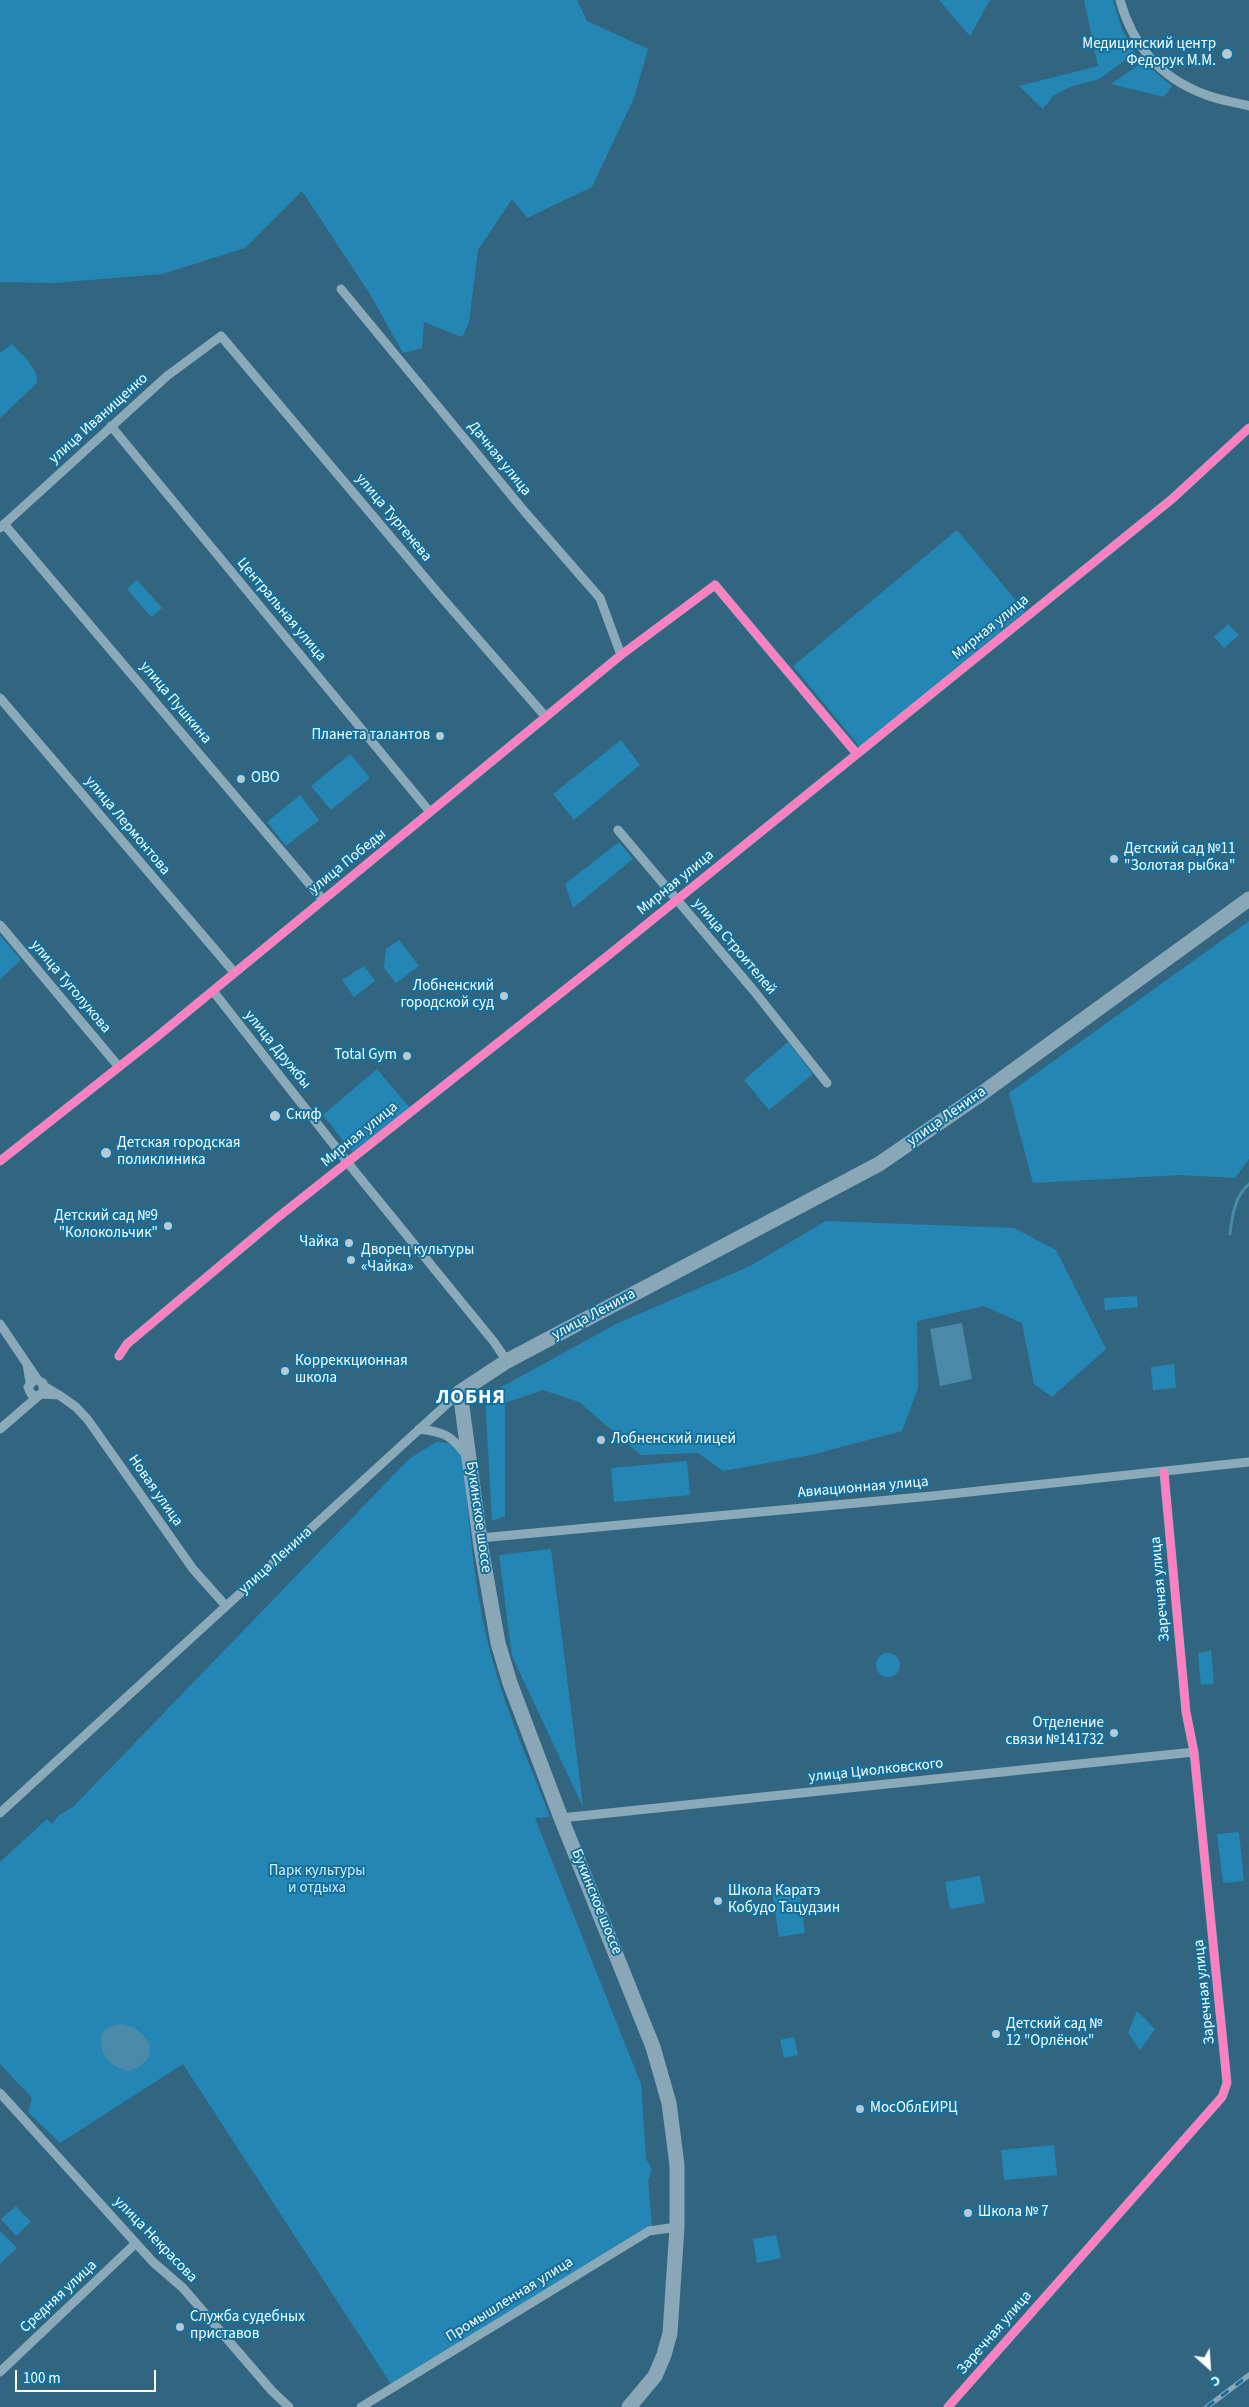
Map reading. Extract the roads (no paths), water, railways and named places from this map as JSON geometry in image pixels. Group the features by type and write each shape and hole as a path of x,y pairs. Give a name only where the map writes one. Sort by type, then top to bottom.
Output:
{"main road":[{"name":"улица Ленина","path":"460,1392 507,1361 879,1164 981,1094 1249,899"},
{"name":"Букинское шоссе","path":"460,1392 480,1538 498,1643 510,1683 628,1983 670,2103 677,2166 677,2226 672,2309 664,2355 655,2376 629,2407"}],"street":[{"path":"1120,0 1130,30 1138,45 1165,72 1180,84 1205,95 1249,106"},
{"name":"Дачная улица","path":"341,289 525,512 600,598 621,655"},
{"name":"улица Иванищенко","path":"2,526 167,376 221,336"},
{"name":"улица Тургенева","path":"221,336 437,592 545,716"},
{"name":"Центральная улица","path":"111,426 430,812"},
{"name":"Мирная улица","path":"119,1356 127,1344 277,1218 677,900 1172,499 1249,428"},
{"name":"улица Пушкина","path":"2,526 323,900"},
{"name":"улица Победы","path":"0,1161 213,991 545,716 621,655 715,585 857,754"},
{"name":"улица Лермонтова","path":"0,698 234,972"},
{"name":"улица Строителей","path":"618,830 827,1083"},
{"name":"улица Туголукова","path":"0,925 119,1067"},
{"name":"улица Дружбы","path":"213,991 494,1342 507,1361"},
{"path":"0,1324 27,1364 36,1387 16,1415 0,1429"},
{"name":"Новая улица","path":"36,1387 59,1395 76,1407 88,1420 193,1569 226,1606"},
{"name":"улица Ленина","path":"0,1813 460,1392"},
{"path":"419,1429 442,1432 457,1443 470,1460"},
{"name":"Авиационная улица","path":"480,1538 932,1496 1249,1462"},
{"name":"Заречная улица","path":"948,2407 1225,2091 1228,2083 1194,1752 1186,1712 1164,1472"},
{"name":"улица Циолковского","path":"562,1818 1194,1752"},
{"name":"улица Некрасова","path":"0,2093 153,2262 183,2288 272,2391 289,2407"},
{"name":"Промышленная улица","path":"361,2407 649,2231 677,2226"},
{"name":"Средняя улица","path":"0,2372 136,2243"}],"waterway":[{"name":"ЛОБНЯ","path":"1230,1234 1237,1200 1249,1184"}],"railway":[{"path":"1207,2407 1249,2375"}],"place":[{"name":"Медицинский центр Федорук М.М.","path":"1227,54"},
{"name":"Планета талантов","path":"440,736"},
{"name":"ОВО","path":"241,779"},
{"name":"Детский сад №11 \"Золотая рыбка\"","path":"1114,859"},
{"name":"Лобненский городской суд","path":"504,996"},
{"name":"Total Gym","path":"407,1056"},
{"name":"Скиф","path":"275,1116"},
{"name":"Детская городская поликлиника","path":"106,1153"},
{"name":"Детский сад №9 \"Колокольчик\"","path":"168,1226"},
{"name":"Чайка","path":"349,1243"},
{"name":"Дворец культуры «Чайка»","path":"351,1260"},
{"name":"Корреккционная школа","path":"285,1371"},
{"name":"Лобненский лицей","path":"601,1440"},
{"name":"Отделение связи №141732","path":"1114,1733"},
{"name":"Школа Каратэ Кобудо Тацудзин","path":"718,1901"},
{"name":"Детский сад № 12 \"Орлёнок\"","path":"996,2034"},
{"name":"МосОблЕИРЦ","path":"860,2109"},
{"name":"Школа № 7","path":"968,2213"},
{"name":"Служба судебных приставов","path":"180,2327"}],"district":[{"name":"ЛОБНЯ","path":"471,1399"}],"park label":[{"name":"Парк культуры и отдыха","path":"317,1880"}]}
